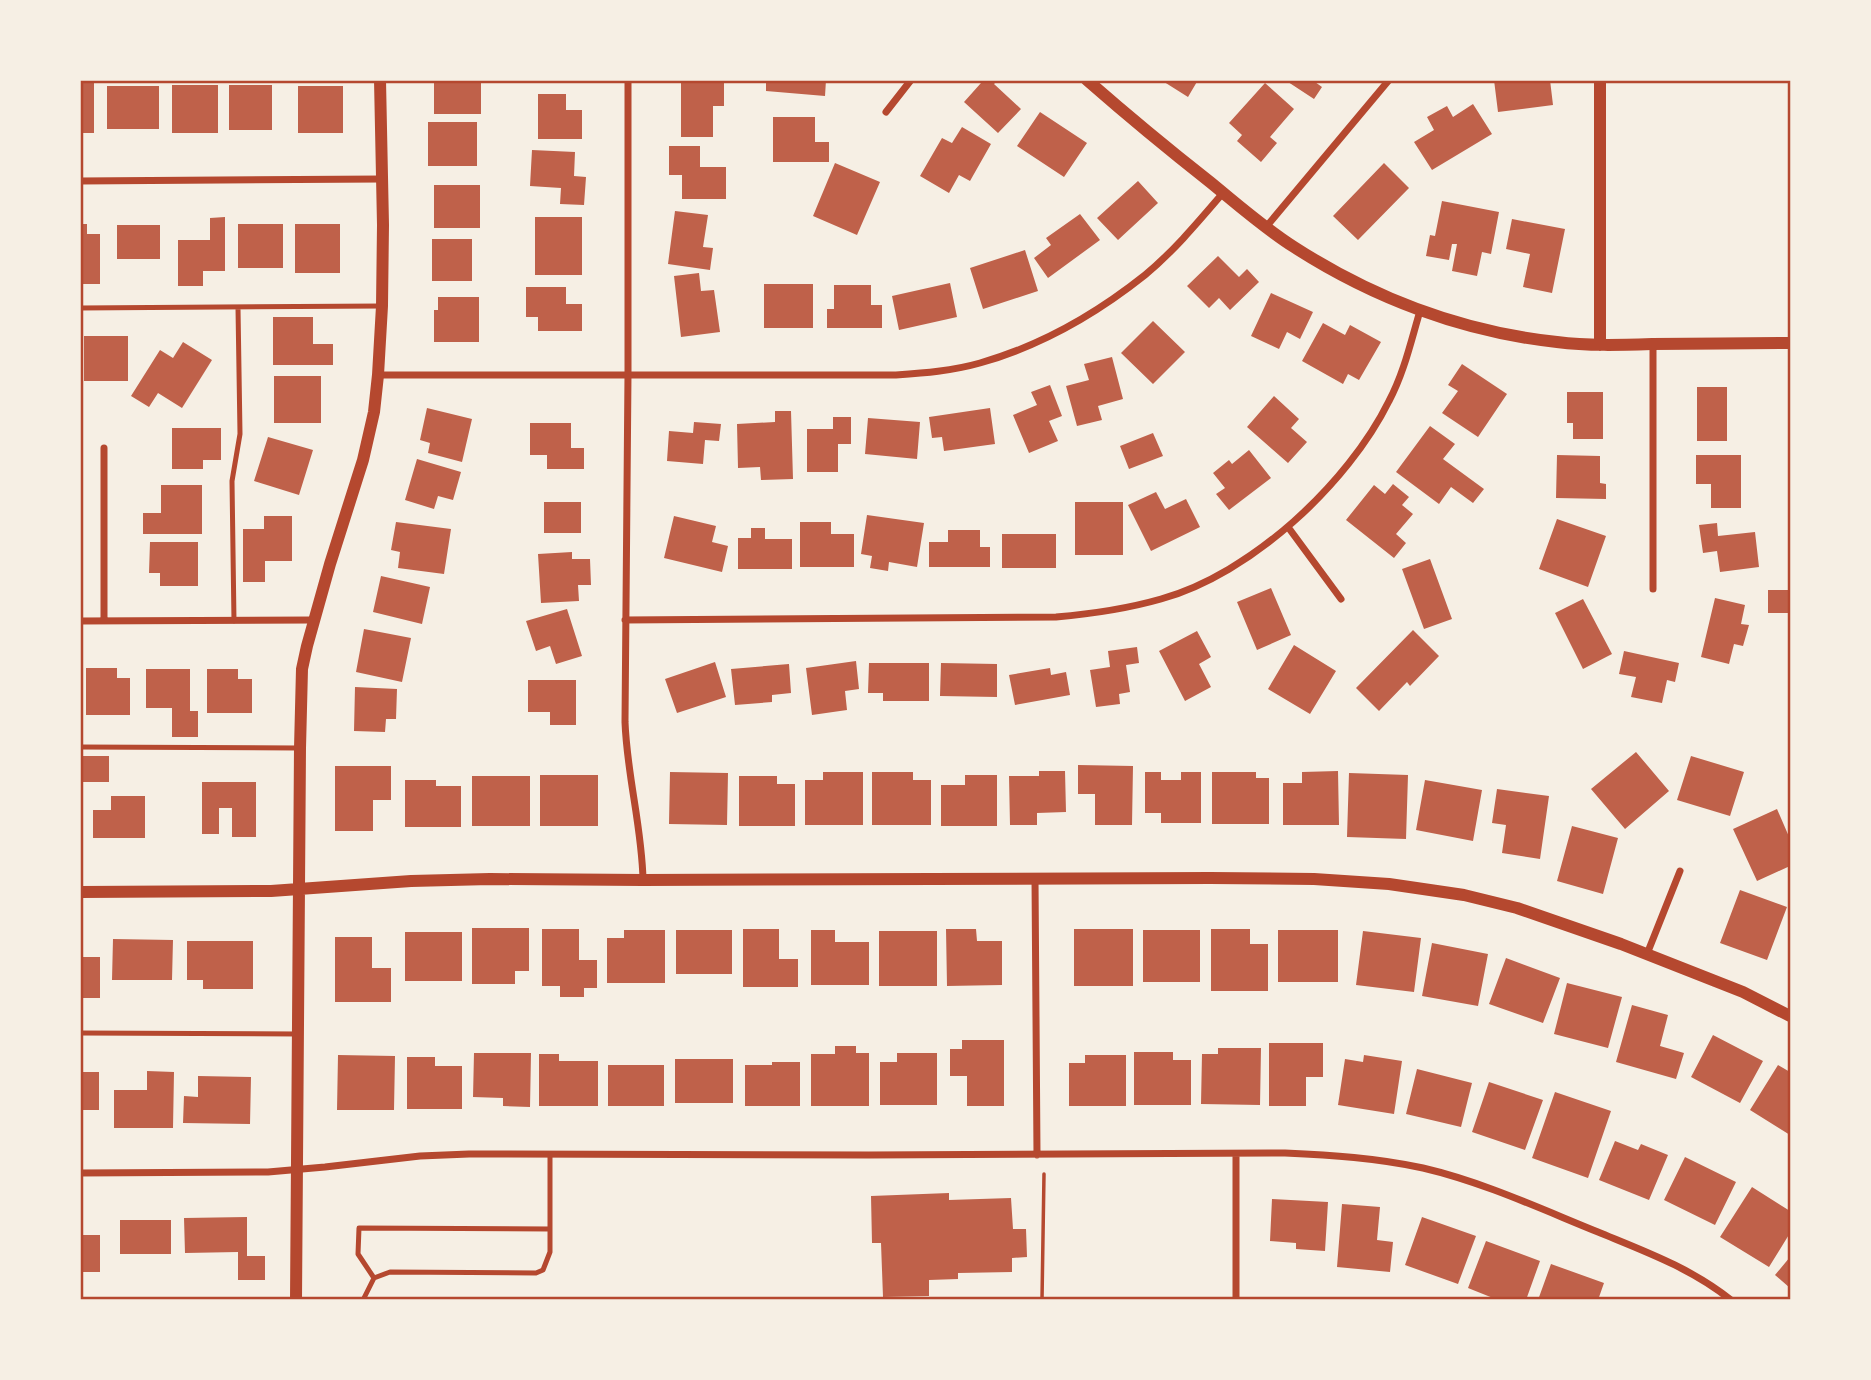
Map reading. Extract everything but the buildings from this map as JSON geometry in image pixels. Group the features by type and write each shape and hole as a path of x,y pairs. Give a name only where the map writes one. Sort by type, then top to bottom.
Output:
{"street":[{"path":"296,1300 302,669 313,620 363,460 374,412 382,306 380,80"},
{"path":"628,80 626,754 642,852 643,880"},
{"path":"886,111 911,80"},
{"path":"1087,80 1266,227 1321,263 1390,299 1420,311 1465,325 1557,342 1600,345 1790,343"},
{"path":"1266,227 1389,80"},
{"path":"1600,80 1600,345"},
{"path":"80,181 382,179"},
{"path":"378,375 895,375 978,364 1047,338 1096,310 1146,274 1196,224 1223,192"},
{"path":"625,620 1056,617 1104,612 1163,599 1196,586 1241,561 1288,527 1336,479 1389,403 1400,378 1420,311"},
{"path":"1653,344 1653,589"},
{"path":"104,447 104,621"},
{"path":"1288,527 1341,599"},
{"path":"80,621 313,620"},
{"path":"1647,954 1680,871"},
{"path":"80,892 271,891 490,878 1314,879 1389,884 1464,895 1517,908 1647,954 1743,992 1790,1016"},
{"path":"1035,878 1037,1155"},
{"path":"80,1173 268,1172 420,1156 1285,1153 1369,1158 1424,1168 1473,1182 1658,1256 1694,1273 1731,1300"},
{"path":"1236,1154 1236,1300"}],"lane":[{"path":"80,308 382,306"},
{"path":"234,621 232,481 240,434 238,308"},
{"path":"80,747 300,748"},
{"path":"80,1033 298,1034"},
{"path":"363,1300 374,1278 390,1272 536,1273 543,1270 550,1252 550,1155"},
{"path":"374,1278 358,1254 359,1228 550,1229"}],"path":[{"path":"1042,1300 1044,1174"}]}
